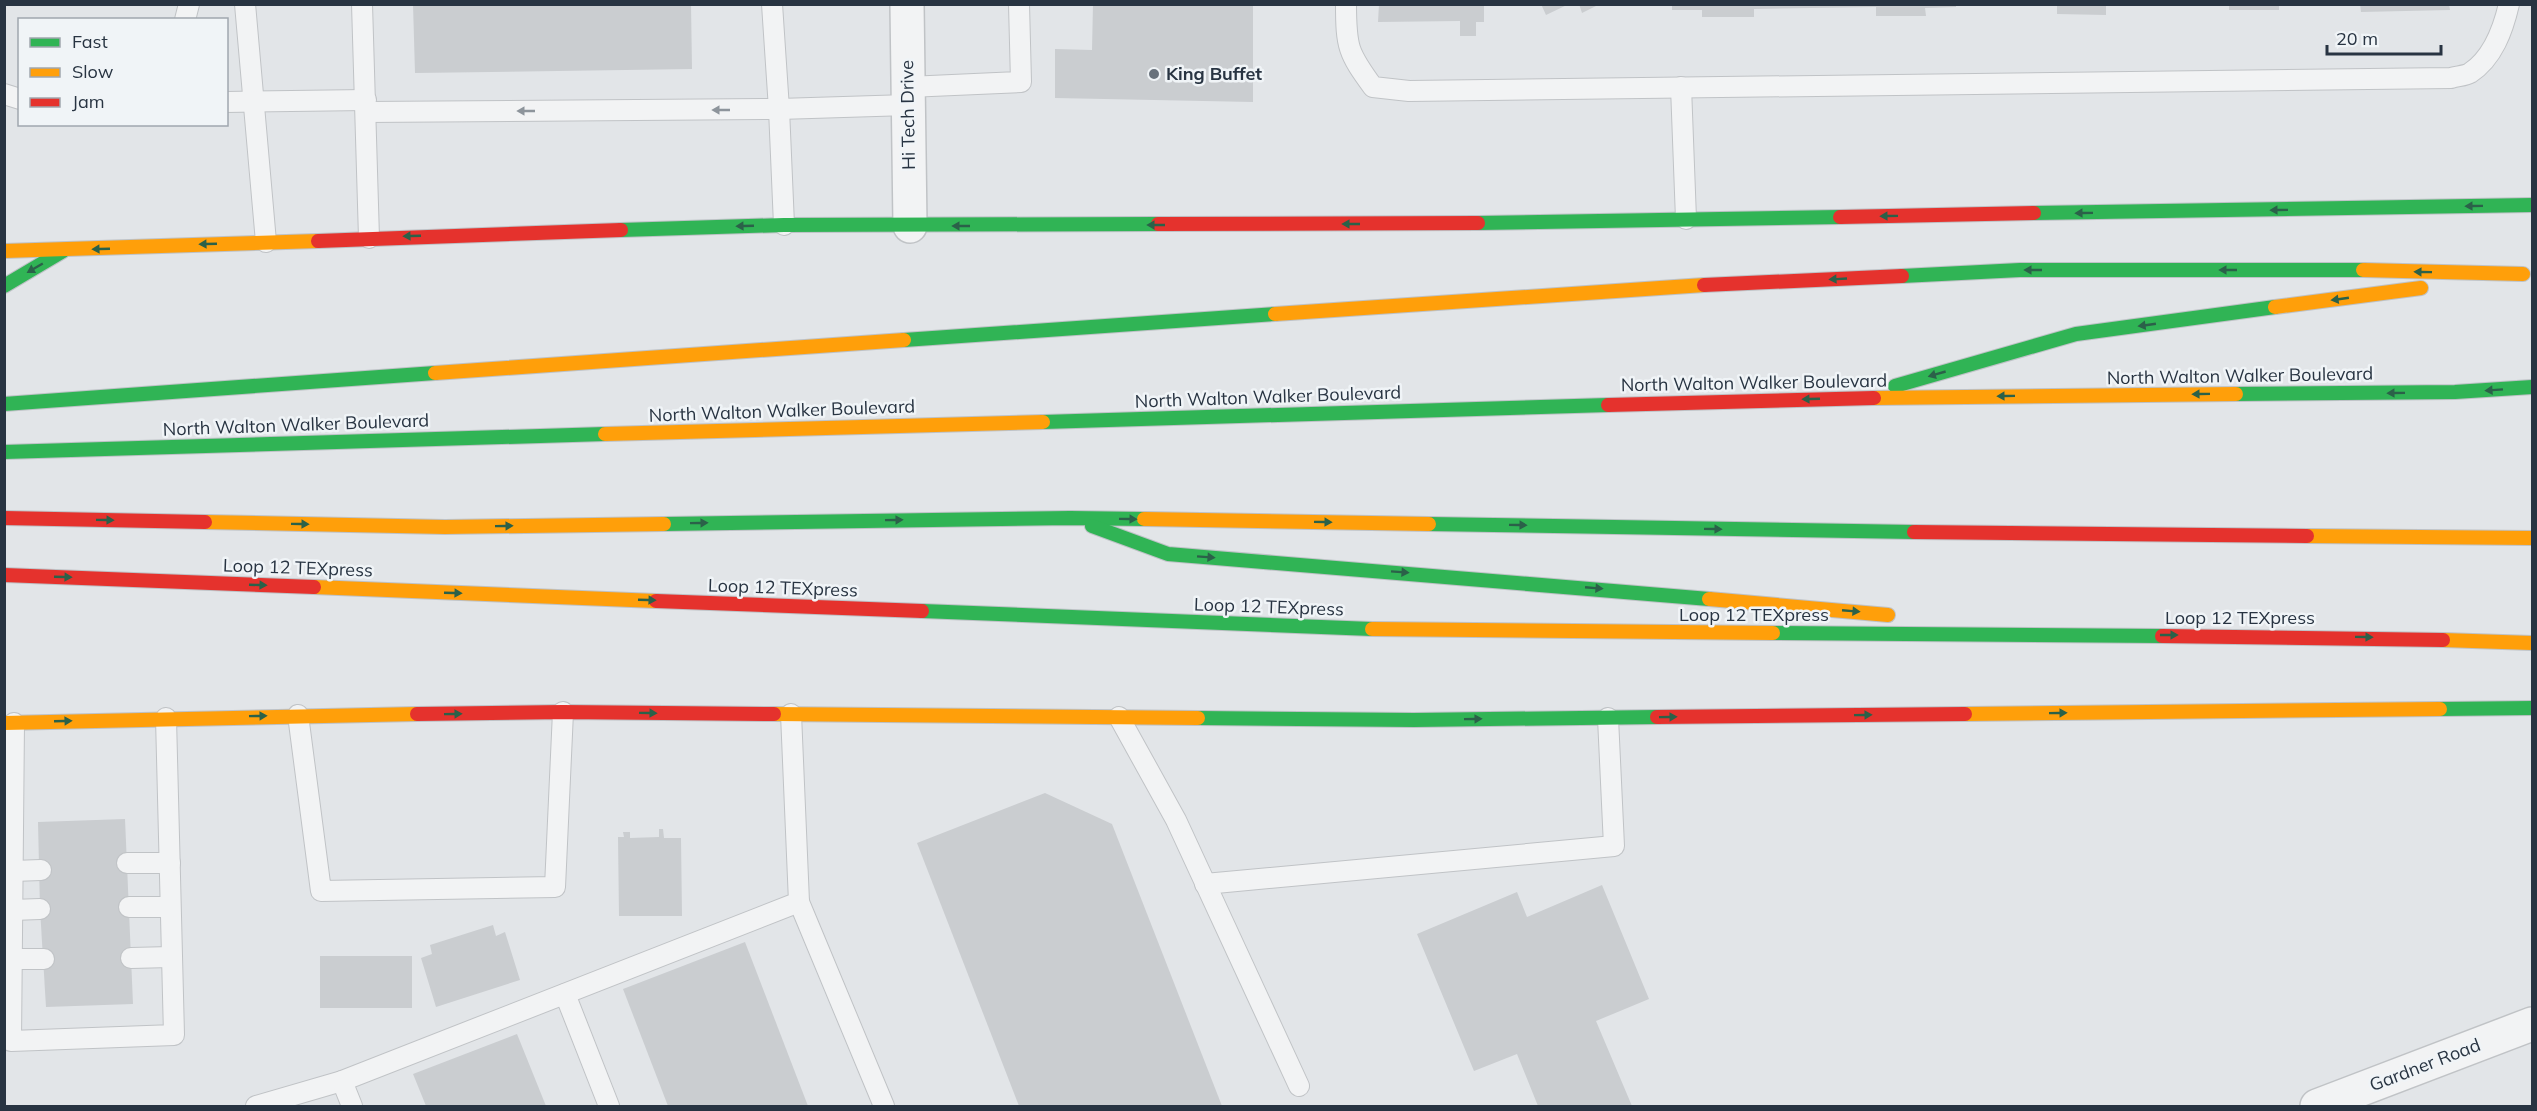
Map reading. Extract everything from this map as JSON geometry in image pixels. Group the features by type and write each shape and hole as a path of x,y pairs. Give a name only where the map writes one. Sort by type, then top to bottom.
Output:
{"main road":[{"path":"4,251 783,225 1410,224 2532,206"},
{"path":"4,237 40,250"},
{"path":"4,286 65,250"},
{"path":"4,404 1608,290 2020,270 2341,270 2528,274"},
{"path":"1853,398 2076,334 2528,274"},
{"name":"North Walton Walker Boulevard","path":"4,452 1853,398 2455,392 2532,387"},
{"path":"4,518 445,527 1070,518 1918,532 2532,538"},
{"path":"1070,518 1168,554 1529,582 1897,615"},
{"name":"Loop 12 TEXpress","path":"4,575 1422,631 2366,637 2532,643"},
{"path":"1944,620 2110,635"},
{"path":"8,721 563,712 1414,720 2532,708"}],"street":[{"name":"Hi Tech Drive","path":"907,4 910,226"},
{"name":"Gardner Road","path":"2317,1107 2532,1024"}],"lane":[{"path":"245,4 266,242"},
{"path":"362,4 369,238"},
{"path":"772,4 783,225"},
{"path":"228,102 366,106 779,109 1021,82 1019,4"},
{"path":"1346,4 1346,40 1355,62 1373,87 1409,91 2451,78 2469,74 2484,58 2502,35 2509,4"},
{"path":"1681,87 1686,219"},
{"path":"298,715 321,891 555,887 563,712"},
{"path":"791,714 799,902 884,1107"},
{"path":"1119,717 1176,820 1299,1086"},
{"path":"8,721 13,871 8,1043 174,1035 166,718"},
{"path":"1205,884 1614,846 1608,718"},
{"path":"127,863 170,863"},
{"path":"13,871 41,870"},
{"path":"256,1107 342,1081 799,902"},
{"path":"129,907 170,907"},
{"path":"12,910 40,909"},
{"path":"131,958 171,957"},
{"path":"12,959 44,959"},
{"path":"565,994 609,1107"},
{"path":"342,1081 352,1107"}],"building":[{"path":"413,4 691,4 692,69 415,73"},
{"name":"King Buffet","path":"1093,4 1253,4 1253,102 1055,98 1055,49 1092,50"},
{"path":"1379,4 1484,4 1484,22 1476,22 1476,36 1460,36 1460,21 1378,22"},
{"path":"1541,4 1569,4 1546,15"},
{"path":"1579,4 1600,4 1582,13"},
{"path":"1672,4 1956,4 1956,7 1925,8 1926,16 1876,16 1876,7 1754,9 1754,17 1702,17 1702,10 1672,10"},
{"path":"2057,4 2106,4 2106,15 2057,14"},
{"path":"2229,4 2279,4 2279,10 2229,10"},
{"path":"2360,4 2449,4 2450,10 2361,12"},
{"path":"1045,793 1112,824 1222,1106 1019,1106 917,843"},
{"path":"125,819 133,1004 46,1007 38,822"},
{"path":"659,829 663,829 664,838 681,838 682,916 619,916 618,837 624,837 623,832 630,832 630,838 659,837"},
{"path":"1602,885 1649,999 1596,1021 1632,1106 1538,1106 1517,1054 1474,1071 1417,934 1517,892 1527,917"},
{"path":"493,925 496,936 505,932 520,980 436,1007 421,958 432,954 430,945"},
{"path":"745,942 808,1106 668,1106 623,989"},
{"path":"320,956 412,956 412,1008 320,1008"},
{"path":"517,1034 546,1106 426,1106 413,1074"}],"traffic: fast":[{"path":"2034,213 2532,205"},
{"path":"1478,223 1840,217"},
{"path":"621,230 784,225 1158,224"},
{"path":"4,286 63,251"},
{"path":"1902,276 2020,270 2363,270"},
{"path":"1895,386 2076,334 2275,307"},
{"path":"904,340 1275,314"},
{"path":"4,404 435,373"},
{"path":"2236,394 2455,392 2532,387"},
{"path":"1043,422 1608,405"},
{"path":"4,452 605,434"},
{"path":"664,524 1144,519"},
{"path":"1429,524 1914,532"},
{"path":"1092,526 1168,554 1709,599"},
{"path":"922,611 1372,629"},
{"path":"1773,633 2162,636"},
{"path":"2440,709 2532,708"},
{"path":"1198,718 1414,720 1657,717"}],"traffic: slow":[{"path":"4,251 318,241"},
{"path":"2363,270 2523,274"},
{"path":"1275,314 1704,285"},
{"path":"2275,307 2421,288"},
{"path":"435,373 904,340"},
{"path":"1874,398 2236,394"},
{"path":"605,434 1043,422"},
{"path":"1144,519 1429,524"},
{"path":"205,522 445,527 664,524"},
{"path":"2307,536 2532,538"},
{"path":"314,587 656,601"},
{"path":"1709,599 1888,615"},
{"path":"1372,629 1773,633"},
{"path":"2443,640 2532,643"},
{"path":"1965,714 2440,709"},
{"path":"4,723 417,714"},
{"path":"774,714 1198,718"}],"traffic: jam":[{"path":"1840,217 2034,213"},
{"path":"1158,224 1478,223"},
{"path":"318,241 621,230"},
{"path":"1704,285 1902,276"},
{"path":"1608,405 1874,398"},
{"path":"4,518 205,522"},
{"path":"1914,532 2307,536"},
{"path":"4,575 314,587"},
{"path":"656,601 922,611"},
{"path":"2162,636 2443,640"},
{"path":"417,714 563,712 774,714"},
{"path":"1657,717 1965,714"}],"place":[{"name":"King Buffet","path":"1154,74"}]}
